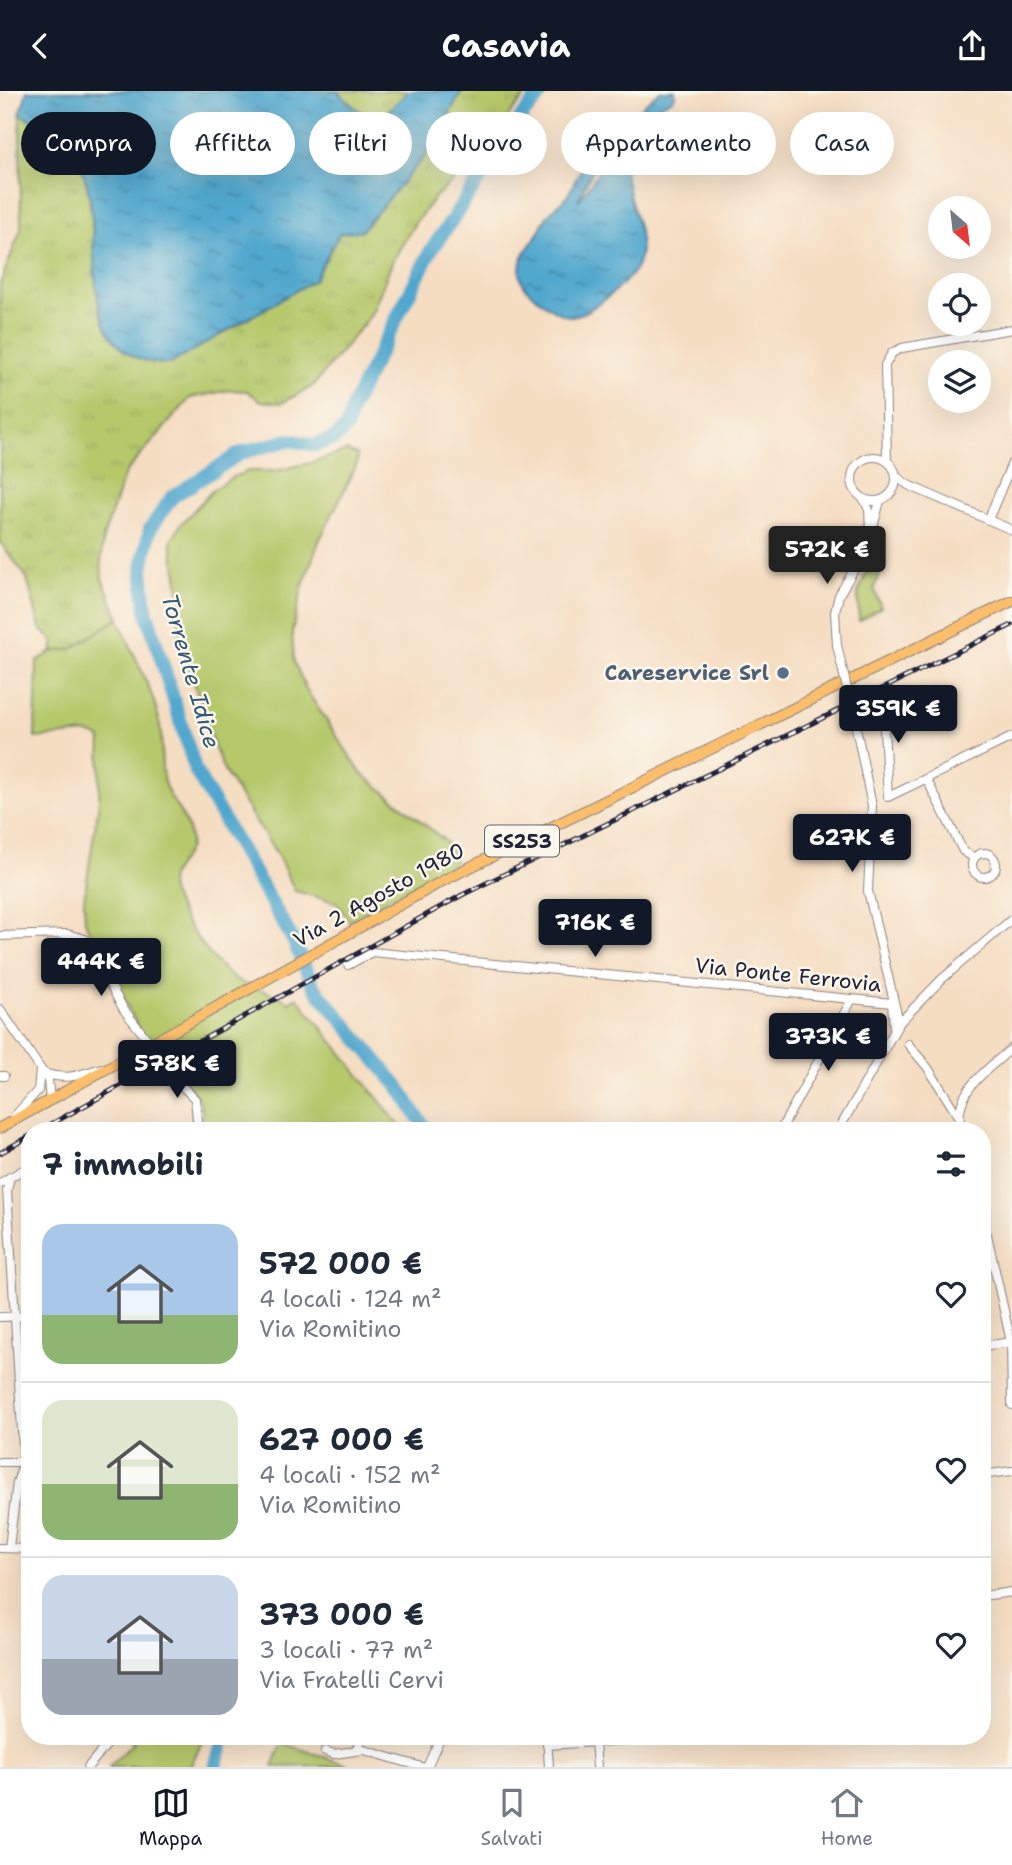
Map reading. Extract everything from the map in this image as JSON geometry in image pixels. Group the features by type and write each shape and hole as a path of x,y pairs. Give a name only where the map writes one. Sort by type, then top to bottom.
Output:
{"main road":[{"name":"Via 2 Agosto 1980","path":"4,1126 480,861 1012,599"}],"street":[{"path":"1012,329 902,348 892,353 885,365 887,461 897,477 912,487 1012,530"},
{"path":"875,457 885,442"},
{"path":"871,534 869,510 864,499 855,490 853,471 862,461 875,457 887,461"},
{"path":"988,520 1012,463"},
{"path":"894,490 897,477"},
{"path":"896,1026 867,880 872,806 838,645 835,612 839,595 868,546 880,501 894,490 912,487"},
{"path":"864,499 880,501"},
{"path":"882,695 888,797 1012,737"},
{"path":"926,780 963,851 974,857"},
{"path":"843,1122 896,1026 1012,919"},
{"path":"0,936 67,934 85,939 124,1010 147,1039"},
{"name":"Via Ponte Ferrovia","path":"348,965 372,952 892,1003 902,1009 914,1007"},
{"path":"785,1122 851,1001"},
{"path":"0,1009 48,1080 50,1101"},
{"path":"908,1044 928,1069 959,1122"},
{"path":"958,1116 967,1088 1012,1048"},
{"path":"42,1071 57,1078 72,1078 118,1063"},
{"path":"164,1068 195,1099 197,1122"},
{"path":"4,1126 34,1097 42,1071"},
{"path":"40,1084 50,1101"},
{"path":"0,1182 21,1171"},
{"path":"10,1177 6,1190 21,1390"},
{"path":"991,1251 1012,1342 1012,1405"},
{"path":"0,1317 21,1317"},
{"path":"991,1345 1012,1342"},
{"path":"0,1462 21,1462"},
{"path":"991,1474 1012,1471"},
{"path":"4,1548 16,1482 21,1473"},
{"path":"991,1594 1012,1592"},
{"path":"88,1767 106,1745"},
{"path":"360,1749 361,1745"},
{"path":"325,1751 334,1754 360,1749 425,1767 436,1745"},
{"path":"547,1745 549,1767"},
{"path":"595,1745 597,1767"}],"green space":[{"path":"337,91 408,91 385,112 362,112"},
{"path":"462,91 529,91 512,112 450,112"},
{"path":"20,114 21,175 83,175 89,195 97,289 103,318 116,342 137,358 170,364 314,280 339,234 362,229 409,175 412,175 412,171 426,155 426,175 460,175 436,196 415,223 393,260 371,315 313,386 282,403 261,401 247,391 230,390 190,398 125,473 103,538 102,579 119,618 72,649 52,652 54,642 40,628 27,578 0,542 0,284 21,229"},
{"path":"347,451 357,455 357,464 319,541 302,588 292,632 294,662 307,691 361,773 444,840 454,852 455,862 349,921 336,902 295,891 278,856 224,771 180,638 179,587 171,542 180,525 213,490 233,477 249,471 274,471 310,463"},
{"path":"869,566 880,573 874,588 881,607 859,621 858,593"},
{"path":"119,618 155,703 161,733 165,785 189,831 188,851 173,873 170,885 187,924 209,954 240,982 289,1002 297,997 397,1122 203,1122 200,1103 196,1096 172,1071 184,1063 144,1039 85,922 84,900 99,801 101,738 87,733 35,738 37,661 52,652 72,649"},
{"path":"131,1745 201,1745 190,1767 109,1767"},
{"path":"281,1745 351,1766 273,1767"}],"water":[{"path":"27,91 337,91 362,112 309,112 309,175 409,175 362,230 339,234 314,280 170,364 137,358 115,342 103,318 96,289 93,226 83,175 156,175 156,112 20,114"},
{"path":"408,91 462,91 450,112 426,112 426,155 412,171 412,112 385,112"},
{"path":"660,91 675,91 675,97 667,103 648,112 638,112"},
{"path":"578,175 590,175 577,202 596,175 626,175 640,235 641,252 636,268 616,290 595,306 568,316 543,303 530,292 521,279 520,265 547,216 567,196"}],"waterway":[{"name":"Torrente Idice","path":"421,1122 397,1085 314,987 292,938 196,772 146,610 142,568 150,529 172,497 241,453 289,440 314,445 334,439 347,427 352,407 430,252 523,115 543,91"},
{"name":"Torrente Idice","path":"215,1767 222,1745"}],"railway":[{"path":"55,1122 462,895 1012,625"},
{"path":"0,1153 21,1141"}],"place":[{"name":"Careservice Srl","path":"783,673"}]}
